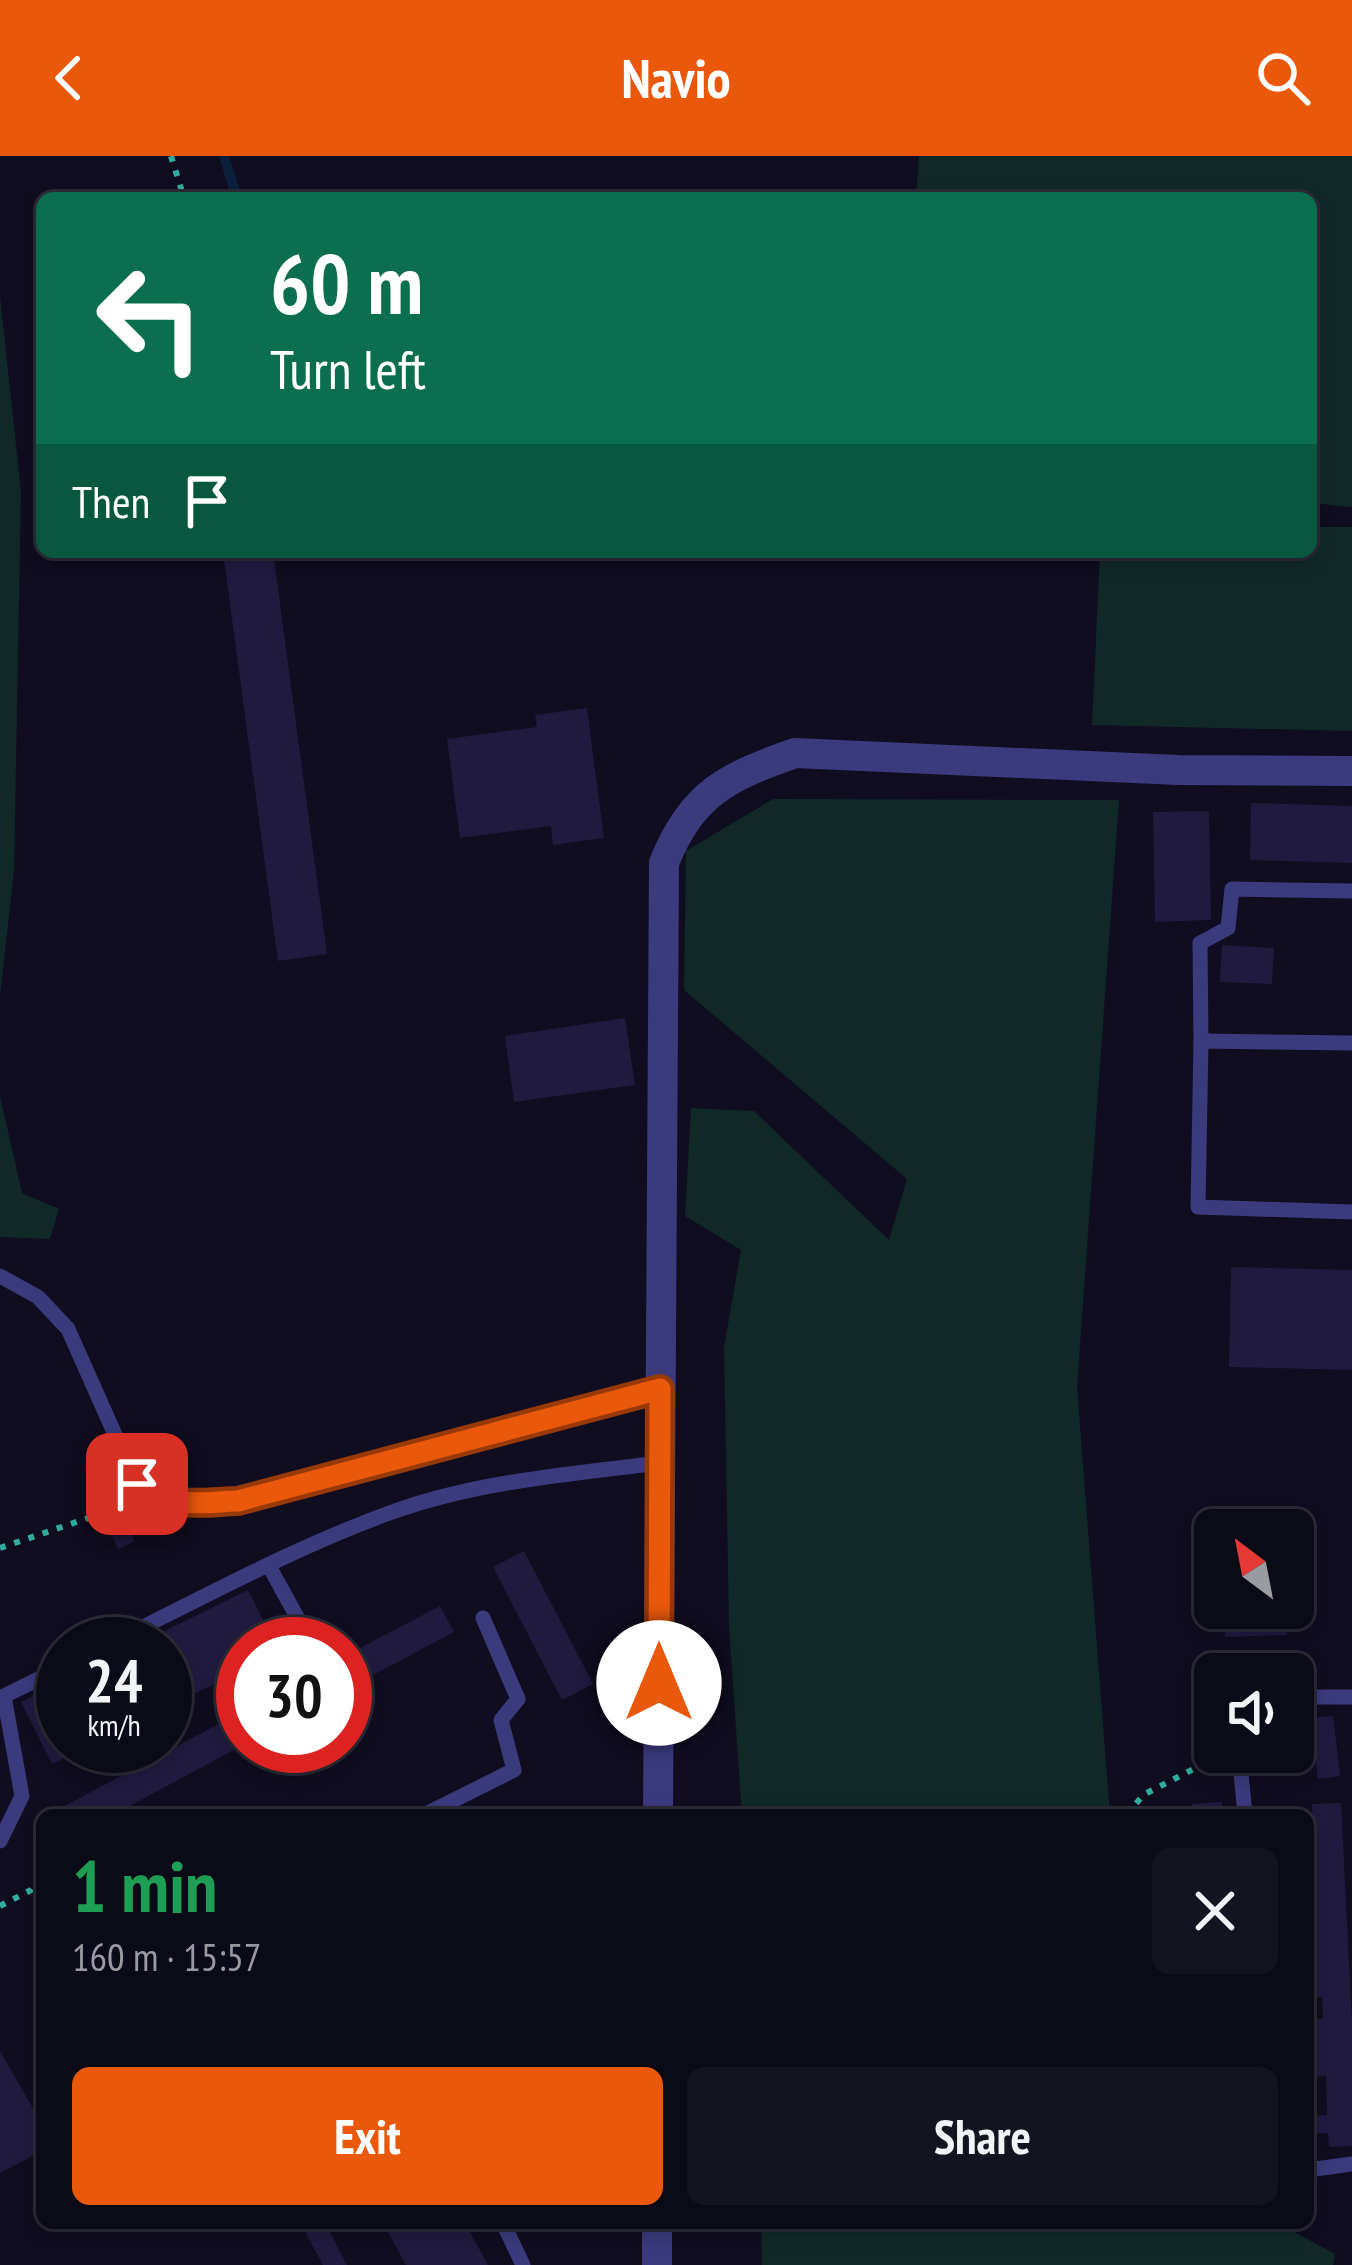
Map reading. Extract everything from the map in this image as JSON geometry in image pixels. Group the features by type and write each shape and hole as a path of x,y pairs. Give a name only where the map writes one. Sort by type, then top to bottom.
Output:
{"street":[{"path":"658,1809 664,863 678,827 712,791 743,771 795,753 1178,770 1352,771"},
{"path":"657,2229 657,2265"}],"lane":[{"path":"1352,891 1232,889 1228,928 1200,943 1198,1207 1352,1212"},
{"path":"1201,1041 1352,1043"},
{"path":"0,1276 38,1297 68,1329 137,1484 149,1496 178,1504 238,1501 660,1389"},
{"path":"165,1617 396,1511 494,1484 659,1463"},
{"path":"269,1567 297,1617"},
{"path":"436,1809 514,1770 501,1720 518,1699 483,1618"},
{"path":"0,1841 22,1796 4,1696 36,1680"},
{"path":"1314,1697 1352,1697"},
{"path":"1242,1773 1245,1809"},
{"path":"1314,2169 1352,2164"},
{"path":"506,2229 523,2265"}],"path":[{"path":"171,156 182,192"},
{"path":"0,1548 97,1516 95,1509 137,1484"},
{"path":"1132,1809 1143,1796 1194,1769"},
{"path":"0,1906 36,1883"}],"green space":[{"path":"919,156 1352,156 1352,507 1317,504 1317,192 916,192"},
{"path":"0,296 21,492 14,871 0,996"},
{"path":"1317,527 1352,527 1352,731 1092,725 1100,558 1317,558"},
{"path":"773,799 1119,800 1077,1387 1110,1809 742,1809 729,1626 724,1347 741,1250 685,1216 691,1108 754,1111 889,1240 907,1179 684,990 686,851"},
{"path":"0,1096 22,1193 59,1209 50,1239 0,1237"},
{"path":"761,2229 1288,2229 1335,2254 1333,2265 762,2265"}],"building":[{"path":"224,558 274,558 327,954 278,961"},
{"path":"587,708 604,838 553,845 551,826 460,838 447,739 537,727 535,715"},
{"path":"1251,803 1352,806 1352,863 1250,860"},
{"path":"1209,811 1211,920 1155,922 1153,812"},
{"path":"1222,945 1274,948 1272,984 1220,982"},
{"path":"625,1018 635,1085 514,1102 505,1036"},
{"path":"1231,1267 1352,1270 1352,1370 1229,1367"},
{"path":"116,1502 135,1541 118,1549 99,1510"},
{"path":"524,1551 593,1684 562,1700 493,1567"},
{"path":"248,1590 262,1617 216,1617 216,1683 192,1695 192,1617"},
{"path":"440,1606 454,1632 372,1676 372,1642"},
{"path":"1225,1629 1287,1629 1287,1635 1225,1637"},
{"path":"36,1694 36,1732 21,1702"},
{"path":"1333,1716 1340,1776 1318,1779 1314,1718"},
{"path":"216,1725 216,1760 192,1772 192,1738"},
{"path":"127,1773 191,1773 124,1809 59,1809"},
{"path":"1222,1802 1223,1809 1192,1809 1192,1804"},
{"path":"1341,1803 1352,2023 1352,2146 1329,2147 1328,2133 1314,2134 1314,2116 1327,2115 1326,2076 1314,2077 1314,2019 1323,2019 1322,1997 1314,1997 1312,1804"},
{"path":"0,2051 36,2114 36,2154 0,2173"},
{"path":"304,2229 328,2229 347,2265 323,2265"},
{"path":"386,2229 468,2229 488,2265 406,2265"}],"waterway":[{"path":"224,156 235,192"}],"route":[{"path":"137,1484 149,1496 178,1504 238,1501 660,1389 659,1683"}]}
